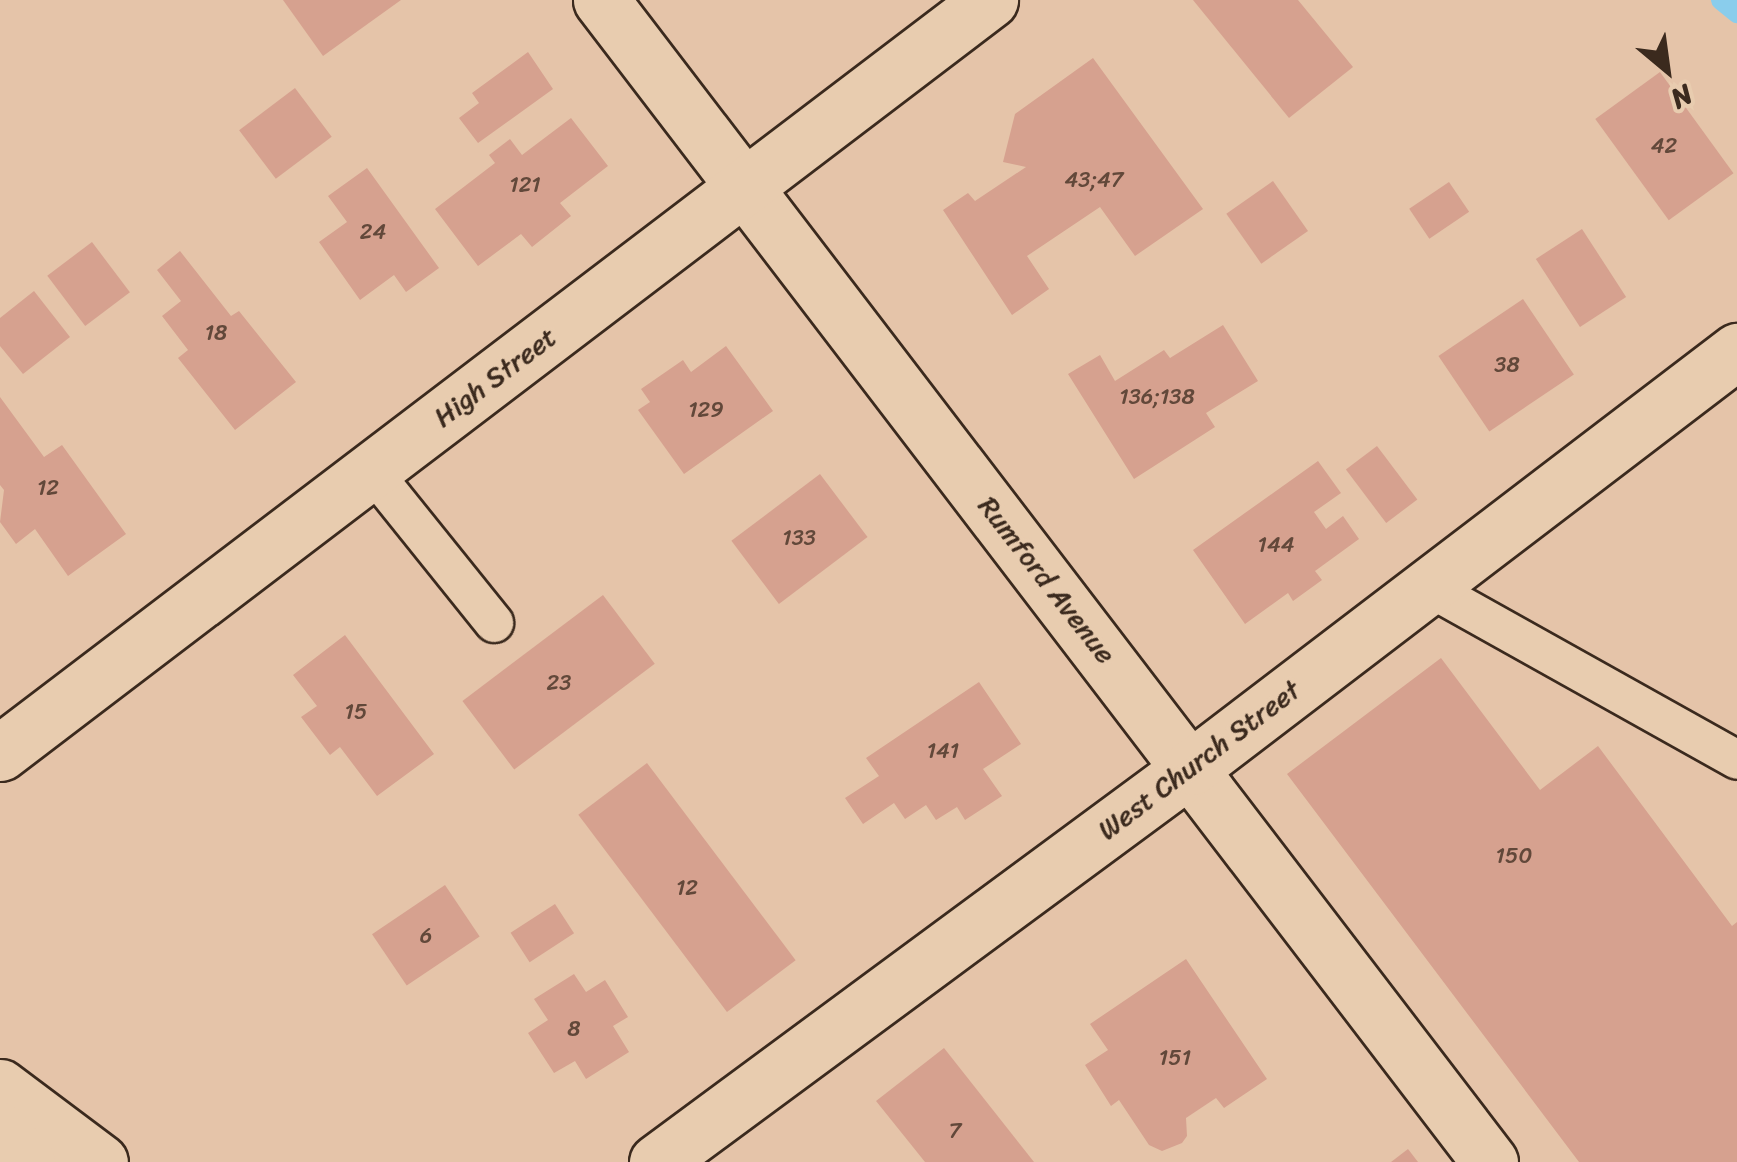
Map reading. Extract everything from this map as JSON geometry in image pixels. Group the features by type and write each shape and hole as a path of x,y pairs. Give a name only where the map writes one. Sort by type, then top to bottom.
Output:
{"street":[{"name":"Rumford Avenue","path":"601,0 743,190 1192,766 1490,1162"},
{"name":"High Street","path":"0,753 990,0"},
{"name":"West Church Street","path":"657,1162 1192,766 1737,351"},
{"path":"0,1087 100,1162"},
{"path":"0,1130 27,1162"}],"lane":[{"path":"372,471 494,623"},
{"path":"1428,586 1737,760"}],"building":[{"path":"283,0 401,0 323,56"},
{"path":"1193,0 1298,0 1353,67 1289,118"},
{"path":"528,52 553,89 478,143 459,118 479,103 472,93"},
{"path":"1093,58 1203,209 1135,256 1100,207 1027,256 1049,289 1012,315 943,210 968,193 975,201 1026,167 1003,162 1015,114"},
{"path":"1660,72 1733,173 1669,220 1595,119"},
{"path":"295,88 332,137 276,179 239,130"},
{"path":"571,118 608,166 560,203 571,216 532,247 521,234 478,266 435,209 495,163 489,155 510,139 522,155"},
{"path":"367,168 439,268 406,292 394,275 360,300 319,242 347,222 328,196"},
{"path":"1273,181 1308,231 1261,264 1226,214"},
{"path":"1449,182 1469,212 1429,239 1409,209"},
{"path":"1582,229 1626,297 1580,327 1536,259"},
{"path":"92,242 130,292 85,326 47,276"},
{"path":"180,251 231,316 239,311 296,382 235,430 178,358 188,350 162,316 181,301 157,270"},
{"path":"34,291 70,337 23,374 0,346 0,318"},
{"path":"1523,299 1574,374 1489,431 1438,356"},
{"path":"1223,325 1258,381 1206,413 1215,427 1134,479 1068,374 1100,355 1115,381 1164,350 1170,358"},
{"path":"726,346 773,411 684,474 638,410 650,402 641,389 683,360 691,372"},
{"path":"0,397 44,457 62,445 126,534 68,576 35,529 16,544 0,522 4,490 0,485"},
{"path":"1377,446 1417,500 1386,523 1346,469"},
{"path":"1318,461 1341,493 1314,512 1326,529 1343,516 1359,539 1315,571 1322,580 1293,601 1288,593 1245,624 1193,550"},
{"path":"820,474 868,537 779,604 731,541"},
{"path":"603,595 655,664 514,770 462,701"},
{"path":"345,635 434,754 377,796 340,747 330,755 301,717 317,706 293,675"},
{"path":"1441,658 1540,790 1598,746 1732,926 1737,922 1737,1162 1579,1162 1287,774"},
{"path":"979,682 1021,744 983,769 1002,796 965,820 957,807 936,820 926,805 905,819 894,803 863,824 845,798 879,776 866,758"},
{"path":"647,763 796,960 727,1012 578,815"},
{"path":"445,885 480,936 407,986 372,934"},
{"path":"555,904 574,933 530,962 511,933"},
{"path":"1186,959 1267,1079 1224,1108 1216,1098 1186,1118 1187,1136 1182,1143 1162,1151 1149,1145 1119,1100 1111,1106 1085,1065 1108,1050 1090,1024"},
{"path":"574,974 586,992 605,980 628,1017 613,1026 629,1052 586,1079 575,1061 554,1073 528,1033 548,1020 534,999"},
{"path":"944,1048 1034,1162 925,1162 876,1101"},
{"path":"1408,1149 1418,1162 1391,1162"}],"waterway":[{"path":"1721,0 1737,13"}]}
